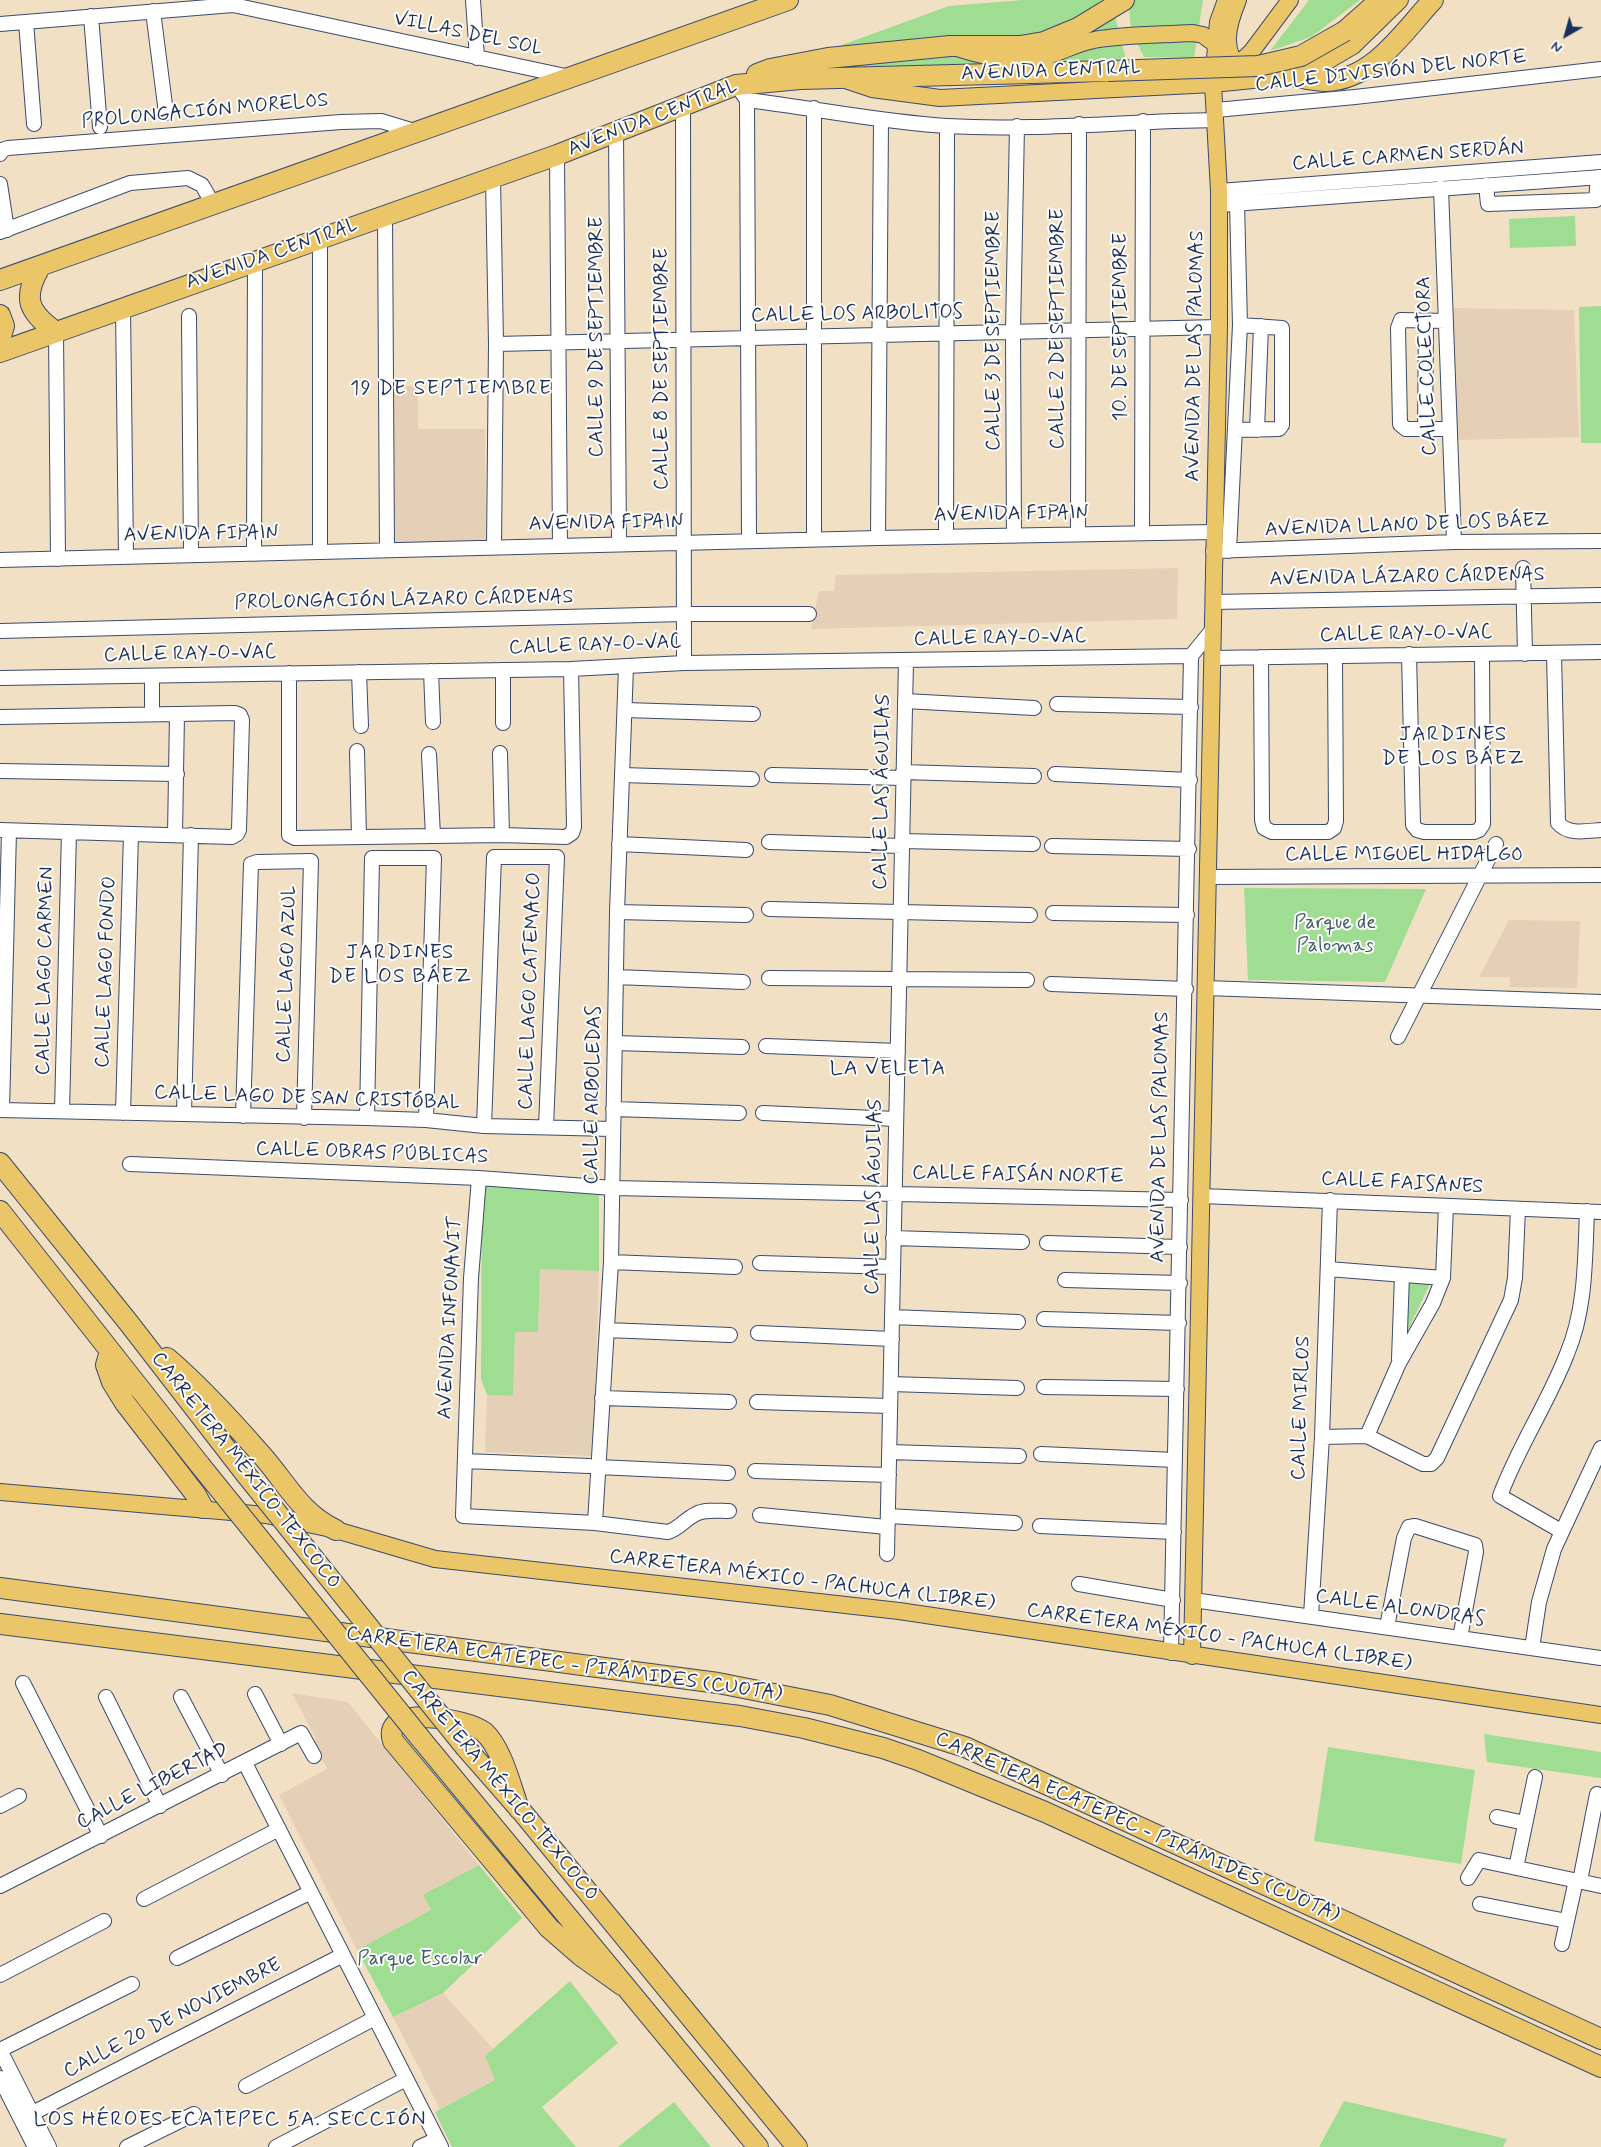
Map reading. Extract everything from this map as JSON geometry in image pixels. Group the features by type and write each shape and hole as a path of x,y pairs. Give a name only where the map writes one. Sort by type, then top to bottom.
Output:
{"highway":[{"path":"0,280 414,131 788,0"},
{"path":"743,89 758,73 828,58 950,46 1020,46 1044,42 1078,28 1124,0"},
{"name":"AVENIDA CENTRAL","path":"0,352 122,307 557,155 683,106 743,89 841,79 1258,66 1301,56 1345,31 1380,0"},
{"path":"1292,76 1326,81 1347,77 1364,70 1382,56 1419,1"},
{"path":"40,267 29,290 31,308 40,321 56,332"},
{"path":"0,315 4,326 0,340"},
{"name":"CARRETERA MÉXICO-TEXCOCO","path":"0,1163 137,1334 244,1472 466,1748 519,1809 797,2147"},
{"name":"CARRETERA MÉXICO-TEXCOCO","path":"0,1211 200,1465 622,1985 758,2147"},
{"path":"137,1334 178,1367 204,1393 260,1452 301,1506 317,1520 336,1530"},
{"path":"110,1351 106,1365 112,1382 125,1403 196,1495 203,1508"},
{"name":"CARRETERA ECATEPEC - PIRÁMIDES (CUOTA)","path":"0,1588 718,1683 830,1706 965,1747 1601,2039"},
{"name":"CARRETERA ECATEPEC - PIRÁMIDES (CUOTA)","path":"0,1624 740,1716 804,1728 883,1748 1045,1812 1601,2067"},
{"path":"519,1809 497,1750 490,1738 478,1728 454,1720 405,1718 394,1724 391,1732 393,1741 549,1928 580,1955 622,1985"}],"main road":[{"name":"AVENIDA DE LAS PALOMAS","path":"1192,1656 1213,602 1221,551 1214,532 1219,327 1219,198 1213,84 1218,22 1226,0"},
{"path":"1238,0 1229,23 1227,46 1230,57 1237,68 1251,81"},
{"path":"1213,84 1237,68 1290,0"},
{"path":"841,79 872,89 940,98 1213,84 1292,76 1312,70 1353,46 1419,1"},
{"path":"950,46 984,57 1011,58 1048,56 1091,40 1106,38 1193,33 1203,35 1215,44"},
{"name":"CARRETERA MÉXICO - PACHUCA (LIBRE)","path":"0,1492 266,1514 336,1530 435,1559 899,1611 1171,1653 1601,1715"}],"street":[{"path":"473,0 478,58"},
{"name":"VILLAS DEL SOL","path":"0,24 233,5 272,7 478,58 571,77"},
{"path":"153,11 166,113"},
{"path":"91,16 100,127"},
{"path":"26,22 34,124"},
{"name":"CALLE DIVISIÓN DEL NORTE","path":"743,89 814,108 881,119 947,126 1017,126 1143,121 1216,115 1601,69"},
{"path":"743,89 748,338 749,541"},
{"name":"CALLE 8 DE SEPTIEMBRE","path":"683,106 684,339 682,542 684,663"},
{"path":"814,108 814,539"},
{"path":"878,538 881,119"},
{"name":"PROLONGACIÓN MORELOS","path":"0,154 2,150 8,148 341,122 381,121 414,131"},
{"name":"1O. DE SEPTIEMBRE","path":"1142,533 1143,121"},
{"name":"CALLE 2 DE SEPTIEMBRE","path":"1078,534 1079,124"},
{"path":"946,536 947,126"},
{"name":"CALLE 3 DE SEPTIEMBRE","path":"1014,536 1013,331 1017,126"},
{"name":"CALLE 9 DE SEPTIEMBRE","path":"616,131 618,544"},
{"path":"557,155 560,546"},
{"name":"CALLE CARMEN SERDÁN","path":"1219,198 1601,162"},
{"path":"493,177 496,344 494,547"},
{"path":"1486,185 1488,204 1596,200 1599,177"},
{"name":"CALLE CARMEN SERDÁN","path":"1440,188 1406,190 1397,191 1388,192 1353,195 1328,197 1319,197 1310,198 1329,197 1338,196 1348,195 1394,191 1440,188 1486,185 1599,177"},
{"path":"0,184 3,231 130,184 188,178 202,185 213,204"},
{"name":"CALLE CARMEN SERDÁN","path":"1219,198 1237,204 1440,188"},
{"name":"CALLE COLECTORA","path":"1440,188 1454,542"},
{"name":"AVENIDA DE LAS PALOMAS","path":"1221,551 1235,430 1240,325 1237,204"},
{"path":"385,215 387,550"},
{"path":"320,239 320,552"},
{"path":"254,554 255,261"},
{"path":"122,307 126,557"},
{"path":"188,316 191,555"},
{"path":"1446,321 1401,320 1398,328 1400,424 1406,429 1450,429"},
{"path":"1425,429 1426,320"},
{"path":"1235,430 1279,429 1282,425 1283,331 1279,327 1240,325"},
{"path":"1257,430 1260,326"},
{"name":"CALLE LOS ARBOLITOS","path":"496,344 1142,327 1219,327"},
{"path":"56,332 58,558"},
{"name":"AVENIDA FIPAIN","path":"0,560 682,542 1214,532"},
{"name":"AVENIDA LLANO DE LOS BÁEZ","path":"1221,551 1454,542 1601,541"},
{"path":"1523,568 1524,654"},
{"name":"AVENIDA LÁZARO CÁRDENAS","path":"1213,602 1601,595"},
{"name":"PROLONGACIÓN LÁZARO CÁRDENAS","path":"0,631 684,614 809,614"},
{"path":"1191,656 1213,630"},
{"name":"CALLE RAY-O-VAC","path":"1212,658 1601,652"},
{"path":"1409,654 1413,825 1417,830 1424,832 1474,832 1479,830 1483,824 1482,654"},
{"path":"1554,654 1558,823 1563,829 1570,831 1601,830"},
{"name":"AVENIDA DE LAS PALOMAS","path":"1171,1653 1189,849 1191,656"},
{"name":"CALLE RAY-O-VAC","path":"0,678 571,669 684,663 1191,656"},
{"path":"1261,657 1262,820 1264,828 1272,832 1328,832 1334,828 1336,821 1335,656"},
{"name":"CALLE LAS ÁGUILAS","path":"887,1554 906,661"},
{"name":"CALLE ARBOLEDAS","path":"595,1524 593,1466 602,1398 607,1330 613,1188 612,1129 616,1043 617,912 626,667"},
{"path":"289,673 288,835 295,838 502,835 566,837 572,834 574,827 571,669"},
{"path":"503,670 503,723"},
{"path":"431,671 433,722"},
{"path":"359,672 361,726"},
{"path":"152,677 152,714"},
{"path":"905,701 1034,708"},
{"path":"1058,704 1191,707"},
{"path":"625,710 753,714"},
{"path":"0,717 152,714 240,715 237,834 232,837 5,831 1,1110"},
{"path":"175,834 177,714"},
{"path":"357,751 359,837"},
{"path":"500,752 502,835"},
{"path":"429,754 433,836"},
{"path":"0,771 177,774"},
{"path":"772,774 1034,776"},
{"path":"1055,774 1190,780"},
{"path":"622,775 752,778"},
{"name":"CALLE LAGO CARMEN","path":"62,1111 69,832"},
{"name":"CALLE LAGO FONDO","path":"123,1112 131,834"},
{"path":"184,1114 191,835"},
{"path":"769,842 1033,844"},
{"path":"619,844 746,850"},
{"path":"1398,1037 1496,844"},
{"path":"1052,846 1189,849"},
{"name":"CALLE LAGO CATEMACO","path":"484,1126 494,857 557,857 546,1127"},
{"path":"367,1118 372,858 434,858 426,1120"},
{"name":"CALLE LAGO AZUL","path":"243,1116 251,864 257,862 311,861 304,1118"},
{"name":"CALLE MIGUEL HIDALGO","path":"1208,877 1601,875"},
{"path":"769,909 1030,915"},
{"path":"617,912 746,915"},
{"path":"1053,913 1187,915"},
{"path":"616,977 743,982"},
{"path":"769,978 1027,980"},
{"path":"1051,984 1186,989"},
{"path":"1206,988 1420,994 1601,1002"},
{"path":"616,1043 742,1047"},
{"path":"766,1046 898,1051"},
{"path":"613,1109 739,1113"},
{"name":"CALLE LAGO DE SAN CRISTÓBAL","path":"1,1110 367,1118 426,1120 484,1126 612,1129"},
{"path":"764,1113 896,1119"},
{"name":"CALLE OBRAS PÚBLICAS","path":"130,1164 479,1178 613,1188"},
{"name":"AVENIDA INFONAVIT","path":"479,1178 471,1278 463,1516 595,1524"},
{"name":"CALLE FAISÁN NORTE","path":"613,1188 1181,1200"},
{"name":"CALLE FAISANES","path":"1201,1196 1594,1211"},
{"name":"CALLE MIRLOS","path":"1311,1616 1322,1437 1330,1200"},
{"path":"1367,1436 1398,1363 1433,1303 1443,1278 1446,1206"},
{"path":"1322,1437 1367,1436 1423,1464 1431,1464 1437,1458 1511,1300 1515,1278 1518,1209"},
{"path":"1561,1530 1500,1496 1568,1354 1578,1317 1594,1211"},
{"path":"893,1238 1022,1242"},
{"path":"1047,1243 1180,1247"},
{"path":"610,1262 735,1267"},
{"path":"760,1263 893,1267"},
{"path":"1328,1269 1443,1278"},
{"path":"1398,1363 1402,1275"},
{"path":"1065,1280 1180,1283"},
{"path":"892,1317 1018,1322"},
{"path":"1044,1319 1178,1323"},
{"path":"607,1330 730,1335"},
{"path":"758,1333 892,1339"},
{"path":"891,1384 1017,1388"},
{"path":"1044,1387 1177,1389"},
{"path":"602,1398 729,1402"},
{"path":"757,1402 890,1406"},
{"path":"1532,1648 1545,1578 1561,1530 1601,1448"},
{"path":"889,1452 1019,1456"},
{"path":"1041,1454 1176,1460"},
{"path":"465,1461 728,1473"},
{"path":"755,1472 889,1475"},
{"path":"595,1524 668,1532 674,1530 696,1514 729,1511"},
{"path":"760,1515 887,1521 1016,1523"},
{"path":"1040,1526 1174,1532"},
{"path":"1387,1627 1404,1538 1409,1527 1415,1526 1475,1545 1476,1552 1460,1638"},
{"path":"1080,1584 1172,1600"},
{"name":"CALLE ALONDRAS","path":"1193,1600 1601,1658"},
{"path":"23,1682 100,1836"},
{"path":"255,1694 281,1744"},
{"path":"106,1697 160,1806"},
{"path":"182,1697 222,1775"},
{"name":"CALLE LIBERTAD","path":"0,1886 222,1775 301,1733 314,1756"},
{"path":"245,1763 439,2143 420,2147"},
{"path":"1516,1868 1535,1777"},
{"path":"1562,1944 1597,1794"},
{"path":"0,1806 19,1796"},
{"path":"1497,1817 1525,1824"},
{"path":"144,1899 279,1829"},
{"path":"1468,1878 1480,1860 1601,1886"},
{"path":"177,1958 311,1892"},
{"path":"1480,1904 1568,1921"},
{"path":"0,1975 104,1921"},
{"name":"CALLE 20 DE NOVIEMBRE","path":"27,2116 343,1955"},
{"path":"37,2144 27,2116 4,2080 0,2050 132,1984"},
{"path":"246,2086 375,2018"},
{"path":"276,2147 406,2079"},
{"path":"127,2147 194,2114"}],"shaded area":[{"path":"1453,308 1574,310 1579,437 1457,440"},
{"path":"392,386 418,386 418,429 485,429 486,546 394,546"},
{"path":"1178,568 1177,619 811,629 819,591 834,591 836,575"},
{"path":"1509,920 1580,921 1577,988 1510,987 1510,977 1479,977"},
{"path":"540,1268 599,1271 593,1456 485,1452 487,1395 513,1396 515,1332 538,1332"},
{"path":"292,1693 348,1702 479,1865 424,1895 431,1910 357,1950 279,1795 327,1769 312,1741 316,1739"},
{"path":"443,1993 493,2049 485,2056 495,2080 440,2109 393,2017"}],"green space":[{"path":"1023,0 1115,0 1114,13 1126,59 890,70 776,69 949,6"},
{"path":"1128,0 1203,0 1194,58 1144,57 1131,30"},
{"path":"1309,0 1360,0 1311,37 1270,51"},
{"path":"1575,216 1576,246 1510,248 1509,219"},
{"path":"1601,306 1601,443 1581,443 1579,307"},
{"name":"Parque de Palomas","path":"1244,888 1426,889 1385,982 1248,980"},
{"path":"482,1182 599,1187 599,1271 540,1269 538,1332 515,1332 513,1396 487,1395 481,1379"},
{"path":"1408,1282 1430,1284 1406,1334"},
{"path":"1484,1734 1601,1752 1601,1778 1487,1762"},
{"path":"1328,1747 1475,1770 1461,1864 1314,1841"},
{"name":"Parque Escolar","path":"479,1865 522,1918 443,1993 393,2017 357,1950 431,1910 423,1895"},
{"path":"570,1981 618,2043 542,2107 576,2147 452,2147 435,2112 495,2080 485,2056"},
{"path":"1344,2101 1507,2139 1503,2147 1319,2147"},
{"path":"674,2102 711,2147 618,2147"}],"district":[{"name":"19 DE SEPTIEMBRE","path":"451,390"},
{"name":"JARDINES DE LOS BÁEZ","path":"1453,748"},
{"name":"JARDINES DE LOS BÁEZ","path":"400,966"},
{"name":"LA VELETA","path":"888,1070"},
{"name":"LOS HÉROES ECATEPEC 5A. SECCIÓN","path":"230,2121"}]}
